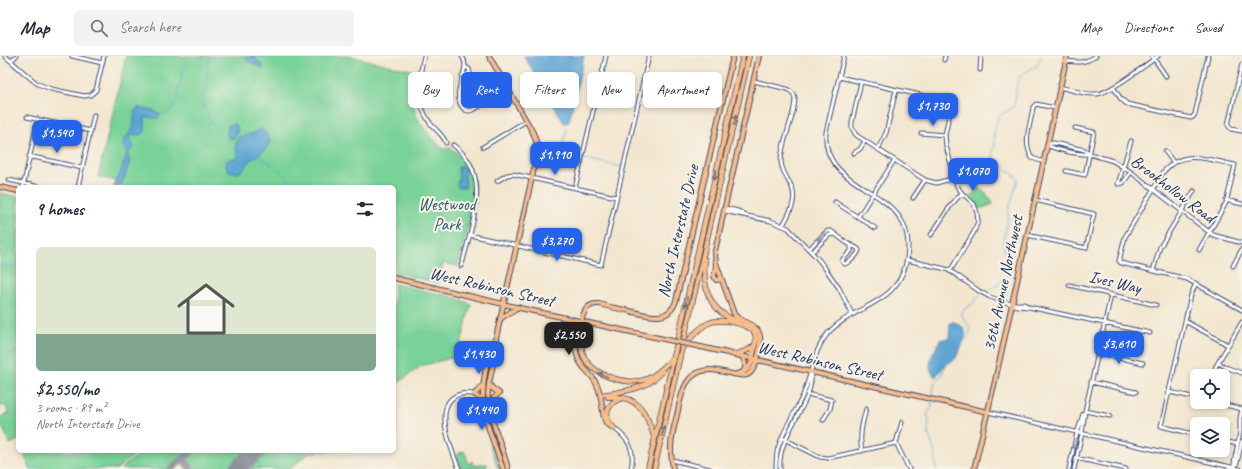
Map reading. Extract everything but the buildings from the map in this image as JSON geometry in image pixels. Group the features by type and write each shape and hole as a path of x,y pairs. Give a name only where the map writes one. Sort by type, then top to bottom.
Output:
{"highway":[{"path":"648,469 743,56"},
{"path":"654,469 749,56"},
{"path":"707,240 704,276 707,293 721,312 730,318 744,322"},
{"path":"582,320 583,330 581,345 584,357 590,366 604,376 630,382 642,381 655,375 673,358"},
{"path":"682,349 700,328 718,321 730,321 753,330 756,336 754,359"},
{"path":"734,355 748,350 755,344"},
{"path":"600,396 635,389 648,384 660,374 673,358"},
{"path":"600,396 616,396 625,398 637,405 645,413 655,439"},
{"path":"615,430 607,417 608,410 613,402 625,398"}],"main road":[{"path":"489,56 498,72"},
{"name":"North Interstate Drive","path":"615,430 606,423 596,382 582,366 576,352 575,340 577,328 586,309 593,304 599,304 656,317 666,314 674,307 732,56"},
{"path":"722,279 717,280 714,278 716,268 715,251 759,56"},
{"name":"36th Avenue Northwest","path":"974,469 1067,58"},
{"path":"508,469 492,420 488,394 489,383 503,304 538,148 534,133 512,95"},
{"path":"0,187 16,191"},
{"path":"716,260 732,311 737,318 755,327 761,336 761,344 749,368 743,373 737,374"},
{"name":"West Robinson Street","path":"396,278 503,304 582,320 988,412"},
{"path":"500,320 518,307"},
{"path":"496,338 492,343 487,362 483,384 483,401 487,423 503,469"},
{"path":"742,356 746,365 743,373"},
{"path":"673,469 671,448 672,434 683,389 688,380 696,373 707,370 743,376 749,374 753,369 754,359"},
{"path":"487,362 488,373 486,392 488,394"},
{"path":"489,383 493,389 499,393"},
{"path":"474,394 483,384"},
{"path":"488,394 499,393"},
{"path":"489,403 499,393"},
{"path":"474,394 483,394"},
{"path":"474,394 483,401"},
{"path":"483,394 486,397 488,413 492,420"}],"street":[{"path":"5,56 34,81 46,87 84,96 91,95 95,92 104,56"},
{"path":"11,61 16,56"},
{"path":"72,56 102,63"},
{"path":"424,56 418,82 420,99 423,109 430,122 444,136 446,143"},
{"path":"462,56 465,62 463,72"},
{"path":"575,188 606,56"},
{"path":"470,235 601,265 649,56"},
{"path":"776,469 777,453 782,438 804,393 823,340 836,325 852,314 880,300 890,291 902,273 906,260 908,242 903,223 894,209 840,171 831,159 828,150 826,132 844,56"},
{"path":"944,60 945,56"},
{"path":"980,70 981,56"},
{"path":"1067,58 1077,63 1085,62 1096,56"},
{"path":"1060,88 1096,94 1106,92 1153,57 1158,56"},
{"path":"1113,87 1121,99 1127,104 1192,118 1195,113 1208,56"},
{"path":"1153,57 1166,76"},
{"path":"1242,64 1228,125 1231,129 1242,131"},
{"path":"465,67 469,69 470,72"},
{"path":"839,77 952,102 945,135 946,146 957,186 975,206 978,217 974,232 950,271"},
{"path":"754,81 788,89 793,93 795,98 781,160 784,173 793,190 794,198 792,208 783,225"},
{"path":"461,82 458,98 461,106"},
{"path":"861,82 852,125 854,133 925,180 936,183 955,178"},
{"path":"878,149 886,133 896,90"},
{"path":"1044,162 1032,158 1027,145 1033,107 1036,104 1055,108"},
{"path":"462,108 469,112 477,108"},
{"path":"78,185 94,115"},
{"path":"27,116 91,131"},
{"path":"9,180 23,185 38,119"},
{"path":"483,146 526,121"},
{"path":"1066,171 1085,175 1090,154 1094,132 1075,128"},
{"path":"921,133 945,135"},
{"path":"854,153 860,149 864,141"},
{"path":"1131,141 1118,184 1123,184 1131,172"},
{"name":"Brookhollow Road","path":"1047,144 1053,148 1090,154 1108,159 1131,172 1182,212 1216,236 1242,243"},
{"path":"453,145 469,163 474,175 477,200 470,235 461,266"},
{"path":"1165,150 1173,162"},
{"path":"29,156 82,168"},
{"path":"1199,250 1223,209 1234,165 1192,156 1173,162 1164,170 1126,237 1119,260 1120,263 1183,277 1242,310"},
{"path":"858,217 894,160"},
{"path":"497,181 511,174 616,197"},
{"path":"913,198 925,180"},
{"path":"1153,271 1160,247 1194,191"},
{"path":"931,235 950,205 962,193"},
{"path":"1027,235 1086,248 1094,214 1035,200"},
{"path":"1226,200 1242,204"},
{"path":"835,202 875,228"},
{"path":"724,210 738,211 743,214 772,220 792,231 812,252 832,277 852,314"},
{"path":"808,249 827,231 831,231 857,248 859,251 848,262 844,263 842,260 851,251 851,245"},
{"path":"812,252 829,235 835,234"},
{"path":"1233,266 1242,249"},
{"path":"906,260 940,267 950,271 990,297 1012,304 1019,303 1029,307 1150,334"},
{"path":"1190,433 1161,426 1192,292 1196,283"},
{"name":"Ives Way","path":"1069,285 1156,304"},
{"path":"1074,469 1091,382 1111,294"},
{"path":"1185,321 1228,345"},
{"path":"1215,369 1242,322"},
{"path":"1237,330 1242,333"},
{"path":"1098,353 1143,363"},
{"path":"1218,363 1242,373"},
{"path":"780,469 781,454 786,440 808,394 812,378 811,372"},
{"path":"1091,382 1136,392"},
{"path":"1169,392 1190,396"},
{"path":"804,393 832,400 830,409 823,420"},
{"path":"459,469 448,436 445,411 448,403 454,397 461,394 474,394"},
{"path":"1230,406 1242,409 1240,418 1241,444 1237,463 1234,468"},
{"path":"862,451 860,432 866,409"},
{"path":"1085,411 1110,416"},
{"path":"1069,469 1085,411"},
{"name":"West Robinson Street","path":"988,412 1240,469"},
{"path":"902,422 896,444 909,469"},
{"name":"North Interstate Drive","path":"615,430 622,435 630,445 633,460 631,469"},
{"path":"782,438 820,457 826,458 833,458 896,444"},
{"path":"1230,442 1241,444"},
{"path":"1072,457 1126,469"},
{"path":"672,460 710,469"}],"green space":[{"name":"Westwood Park","path":"126,56 349,56 415,71 408,72 408,108 414,108 420,123 443,149 450,148 462,158 473,177 475,200 458,266 443,263 438,283 396,272 396,185 115,185 116,181 98,177"},
{"path":"979,187 991,199 993,204 979,209 971,197"},
{"path":"0,193 16,197 16,441 10,444 0,422 0,417 9,413 5,405 0,407"},
{"path":"396,284 449,296 471,304 458,356 421,366 396,385"},
{"path":"489,443 492,444 500,469 498,469"},
{"path":"464,451 469,464 472,461 473,466 487,464 487,467 482,469 461,469 457,456 459,453"},
{"path":"24,453 136,453 117,469 30,469"},
{"path":"140,453 186,453 168,469 121,469"},
{"path":"194,453 247,453 228,469 194,469 189,462"},
{"path":"265,453 309,453 290,469 246,469"}],"water":[{"path":"253,56 264,68 261,68 246,60"},
{"path":"524,56 584,56 579,78 579,72 534,72"},
{"path":"138,108 150,110 161,115 157,118 148,117 145,119 145,132 143,134 132,135 131,140 134,148 129,152 128,156 130,160 126,174 121,185 114,185 115,181 121,172 127,152 123,145 125,139 134,127 134,114"},
{"path":"555,108 572,108 569,122 564,123"},
{"path":"234,124 237,126 236,136 230,139 227,135 228,125"},
{"path":"263,130 269,140 269,144 264,151 251,160 240,172 235,173 228,170 226,164 227,160 237,159 238,156 236,145 239,137 252,134"},
{"path":"458,167 464,167 466,187 458,187"},
{"path":"954,322 961,326 964,330 965,337 955,359 945,365 935,377 930,368 931,359 940,340 949,338 950,323"}],"waterway":[{"path":"160,115 170,112 178,99 183,70 189,56"},
{"path":"209,56 203,105 213,125 222,130"},
{"path":"984,292 1004,281 1011,271 1003,244 1009,209 1018,179 998,163 993,157 995,128 1000,115 1010,110 1015,103 1017,84 1020,76 1037,66 1041,56"},
{"path":"133,129 134,115"},
{"path":"561,153 567,128"},
{"path":"545,150 622,167"},
{"path":"258,154 273,166"},
{"path":"277,168 293,185"},
{"path":"0,264 16,268"},
{"path":"963,343 970,332 968,324 962,316 963,310 972,304 981,294"},
{"path":"0,367 11,354 16,351"},
{"path":"932,397 935,382 942,375 943,370 948,363"},
{"path":"932,400 932,406 927,415 929,418 928,433 934,450 937,469"}],"taxiway":[{"path":"171,469 190,453"},
{"path":"183,459 191,469"}],"runway":[{"path":"237,469 256,453"}]}
